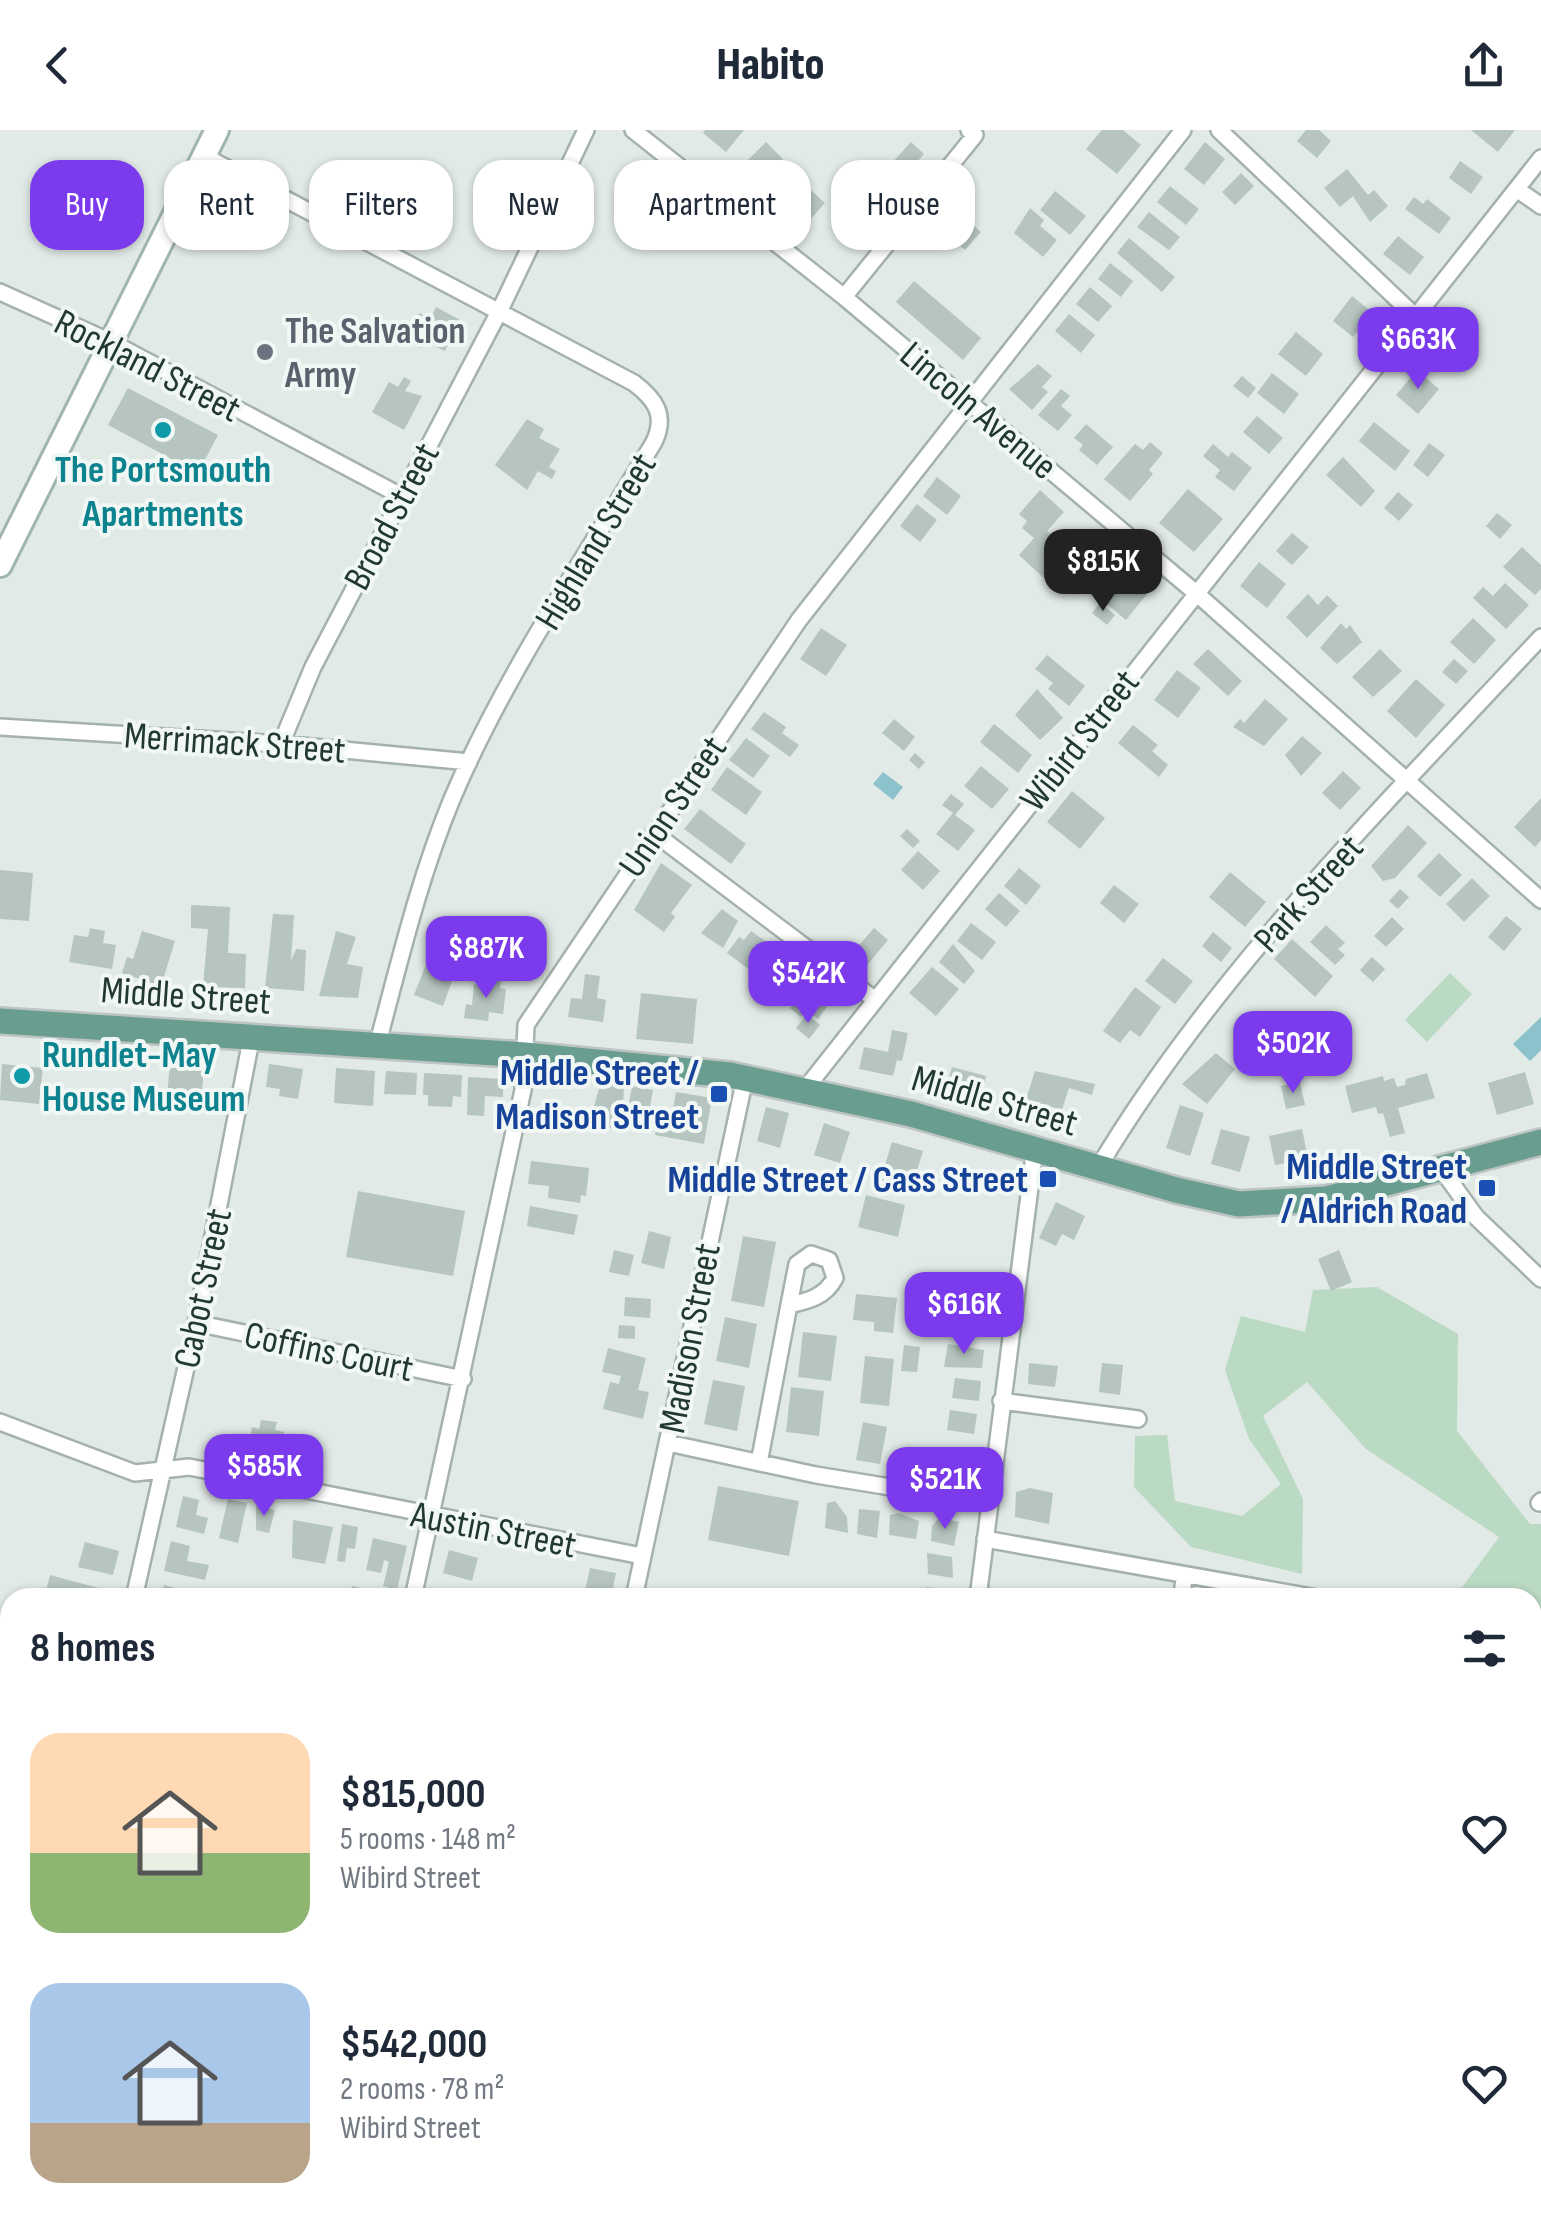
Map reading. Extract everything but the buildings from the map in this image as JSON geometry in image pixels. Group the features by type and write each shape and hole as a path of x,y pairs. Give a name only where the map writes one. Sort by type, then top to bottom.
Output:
{"main road":[{"path":"0,565 217,130"},
{"name":"Middle Street","path":"0,1021 526,1055 745,1078 806,1088 1218,1200 1260,1205 1326,1199 1541,1142"}],"street":[{"name":"Broad Street","path":"281,744 313,667 500,310 586,130"},
{"name":"Lincoln Avenue","path":"633,130 844,297 1196,593 1410,779 1541,900"},
{"name":"Union Street","path":"415,1588 523,1090 526,1024 800,620 1184,130"},
{"path":"1218,130 1418,319"},
{"path":"844,297 972,132"},
{"name":"Highland Street","path":"204,156 634,382 658,405 660,429 469,762 439,832 377,1046"},
{"name":"Wibird Street","path":"806,1088 1196,593 1418,319 1541,158"},
{"path":"1518,190 1541,206"},
{"name":"Rockland Street","path":"0,292 111,342 402,496"},
{"name":"Park Street","path":"1098,1168 1182,1042 1232,979 1541,637"},
{"name":"Merrimack Street","path":"0,727 281,744 469,762"},
{"path":"654,832 874,999"},
{"name":"Cabot Street","path":"136,1588 196,1323 252,1036"},
{"name":"Madison Street","path":"636,1588 745,1078"},
{"path":"979,1588 1036,1148"},
{"path":"1442,1170 1476,1217 1541,1279"},
{"path":"759,1463 790,1305"},
{"name":"Coffins Court","path":"196,1323 462,1379"},
{"path":"1001,1401 1138,1419"},
{"name":"Austin Street","path":"0,1422 134,1473 189,1467 432,1518 642,1556"},
{"path":"668,1444 989,1503"},
{"path":"985,1539 1257,1588"},
{"path":"1183,1588 1184,1576"}],"green space":[{"path":"1450,973 1472,994 1427,1042 1405,1020"},
{"path":"1377,1287 1458,1334 1457,1431 1530,1524 1541,1524 1541,1588 1462,1588 1499,1537 1366,1449 1307,1382 1263,1416 1303,1499 1302,1574 1191,1547 1134,1487 1135,1436 1167,1435 1175,1501 1242,1516 1281,1484 1249,1439 1225,1370 1241,1316 1305,1332 1313,1290"}],"water":[{"path":"883,772 903,787 893,800 873,784"},
{"path":"1541,1017 1541,1050 1530,1061 1513,1044"}],"place":[{"name":"The Salvation Army","path":"265,352"},
{"name":"The Portsmouth Apartments","path":"163,430"},
{"name":"Rundlet-May House Museum","path":"22,1076"},
{"name":"Middle Street / Madison Street","path":"719,1094"},
{"name":"Middle Street / Cass Street","path":"1048,1179"},
{"name":"Middle Street / Aldrich Road","path":"1487,1188"}]}
